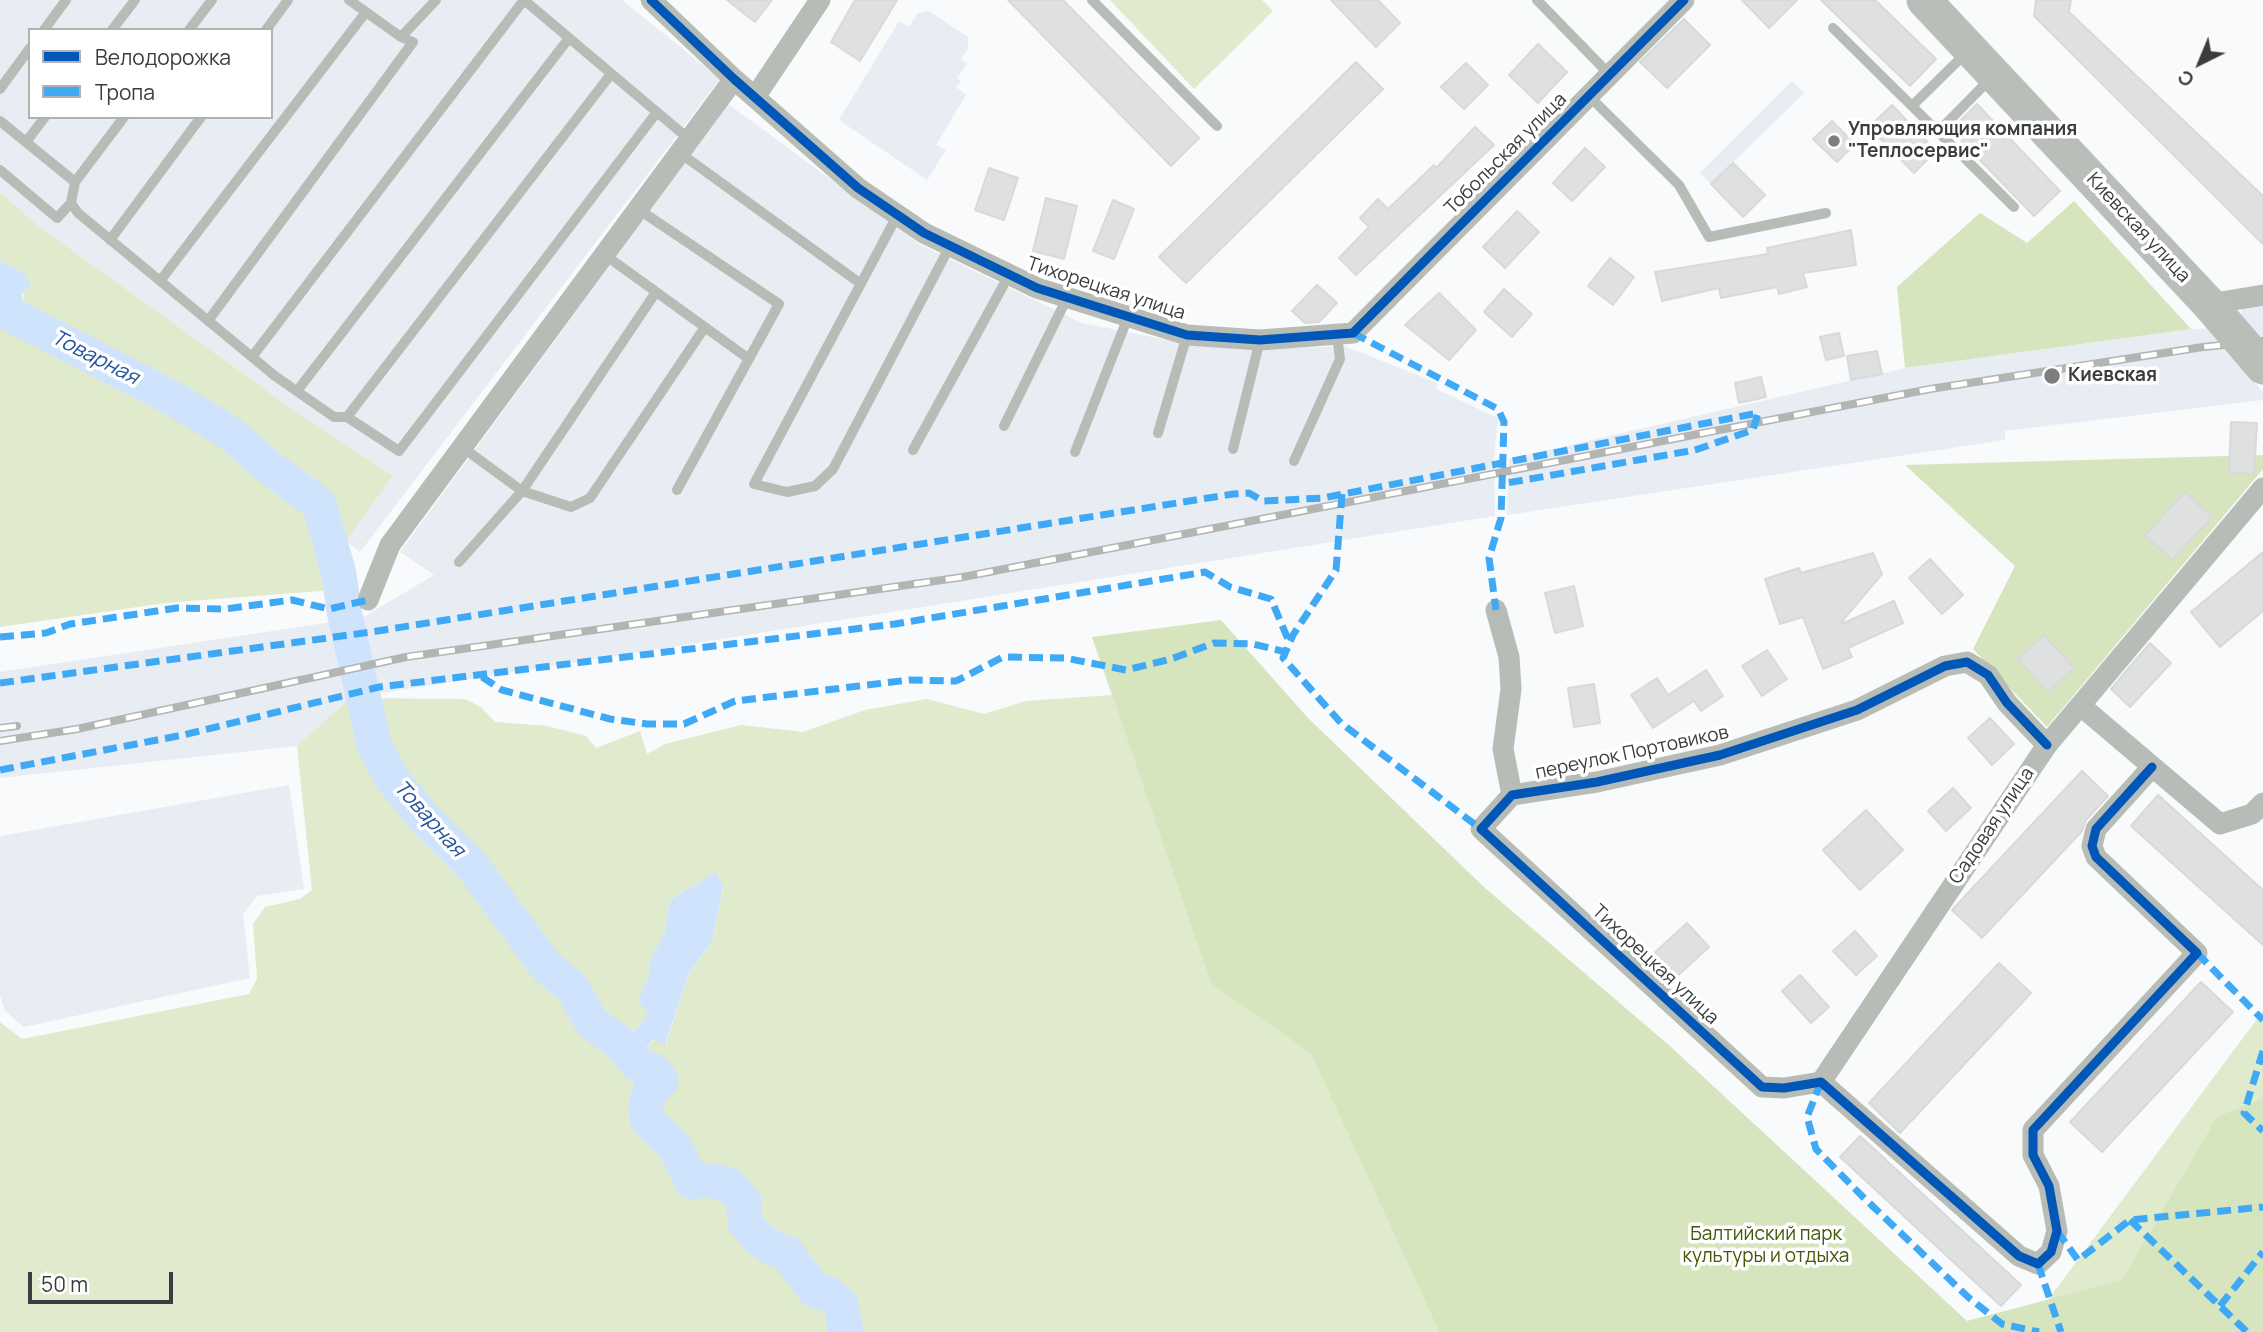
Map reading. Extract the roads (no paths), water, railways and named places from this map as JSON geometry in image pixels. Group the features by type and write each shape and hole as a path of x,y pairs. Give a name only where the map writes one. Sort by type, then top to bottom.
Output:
{"main road":[{"name":"Киевская улица","path":"1924,0 2209,304 2263,366"}],"street":[{"name":"Тихорецкая улица","path":"651,0 734,79 858,188 950,246 1009,275 1067,298 1186,335 1260,340 1345,334"},
{"path":"755,97 820,0"},
{"name":"Тобольская улица","path":"1345,334 1684,0"},
{"path":"368,600 390,545 734,79"},
{"path":"2209,304 2263,295"},
{"name":"Садовая улица","path":"1821,1082 2047,745 2263,488"},
{"path":"1496,610 1509,657 1511,689 1503,749 1512,795"},
{"name":"переулок Портовиков","path":"1480,829 1512,795 1597,782 1720,755 1857,709 1945,666 1967,662 1988,675 2007,703 2047,745"},
{"path":"2081,706 2220,824 2252,814 2263,803"},
{"path":"1821,1082 2019,1256 2038,1264 2051,1252 2057,1231 2049,1186 2033,1155 2033,1130 2197,953 2096,857 2092,846 2096,830 2152,767"},
{"name":"Тихорецкая улица","path":"1480,829 1762,1087 1784,1088 1821,1082"}],"lane":[{"path":"45,28 66,0"},
{"path":"114,28 135,0"},
{"path":"191,28 212,0"},
{"path":"267,28 288,0"},
{"path":"208,321 413,42 401,37 349,0"},
{"path":"401,37 436,0"},
{"path":"252,357 524,0 656,112 685,147 860,284"},
{"path":"1092,0 1217,126"},
{"path":"1537,0 1609,74"},
{"path":"160,281 366,12"},
{"path":"1833,28 2014,207"},
{"path":"297,391 569,38"},
{"path":"1912,106 1970,49"},
{"path":"0,89 28,51"},
{"path":"347,417 611,74"},
{"path":"1938,132 1995,75"},
{"path":"1588,95 1679,185 1709,237 1826,213"},
{"path":"71,202 78,213 252,357 334,417 347,417 399,451 656,112"},
{"path":"26,142 43,119"},
{"path":"0,170 57,218 71,202 75,182 122,119"},
{"path":"110,240 200,119"},
{"path":"0,121 75,182"},
{"path":"638,209 779,304 677,490"},
{"path":"898,214 754,484 787,492 815,486 833,469 950,246"},
{"path":"604,255 749,359"},
{"path":"913,450 1009,275"},
{"path":"460,562 522,491 656,292"},
{"path":"1004,426 1067,298"},
{"path":"1074,452 1128,317"},
{"path":"462,447 522,491 571,507 590,498 705,327"},
{"path":"1294,461 1340,359 1345,334"},
{"path":"1158,433 1186,335"},
{"path":"1233,449 1260,340"}],"water":[{"path":"0,261 24,273 31,285 22,294 23,309 0,306"},
{"path":"716,872 723,887 712,941 689,973 665,1045 653,1039 636,1063 623,1066 609,1056 638,1027 648,1012 638,1000 648,977 651,958 664,934 670,900"}],"waterway":[{"name":"Товарная","path":"0,309 176,400 232,435 319,504 339,574 344,611 374,744 390,776 425,819 473,867 545,965 573,989 592,1023 620,1043 636,1063 654,1071 661,1081 650,1091 646,1105 647,1120 675,1147 692,1182 707,1180 730,1185 744,1202 745,1223 758,1238 774,1249 787,1253 815,1291 829,1294 841,1304 846,1332"}],"railway":[{"path":"0,741 77,729 406,657 963,577 1930,389 2203,347 2263,341"},
{"path":"0,728 17,726"}],"place":[{"name":"Упровляющия компания \"Теплосервис\"","path":"1834,141"},
{"name":"Киевская","path":"2052,376"}],"park label":[{"name":"Балтийский парк культуры и отдыха","path":"1766,1246"}]}
